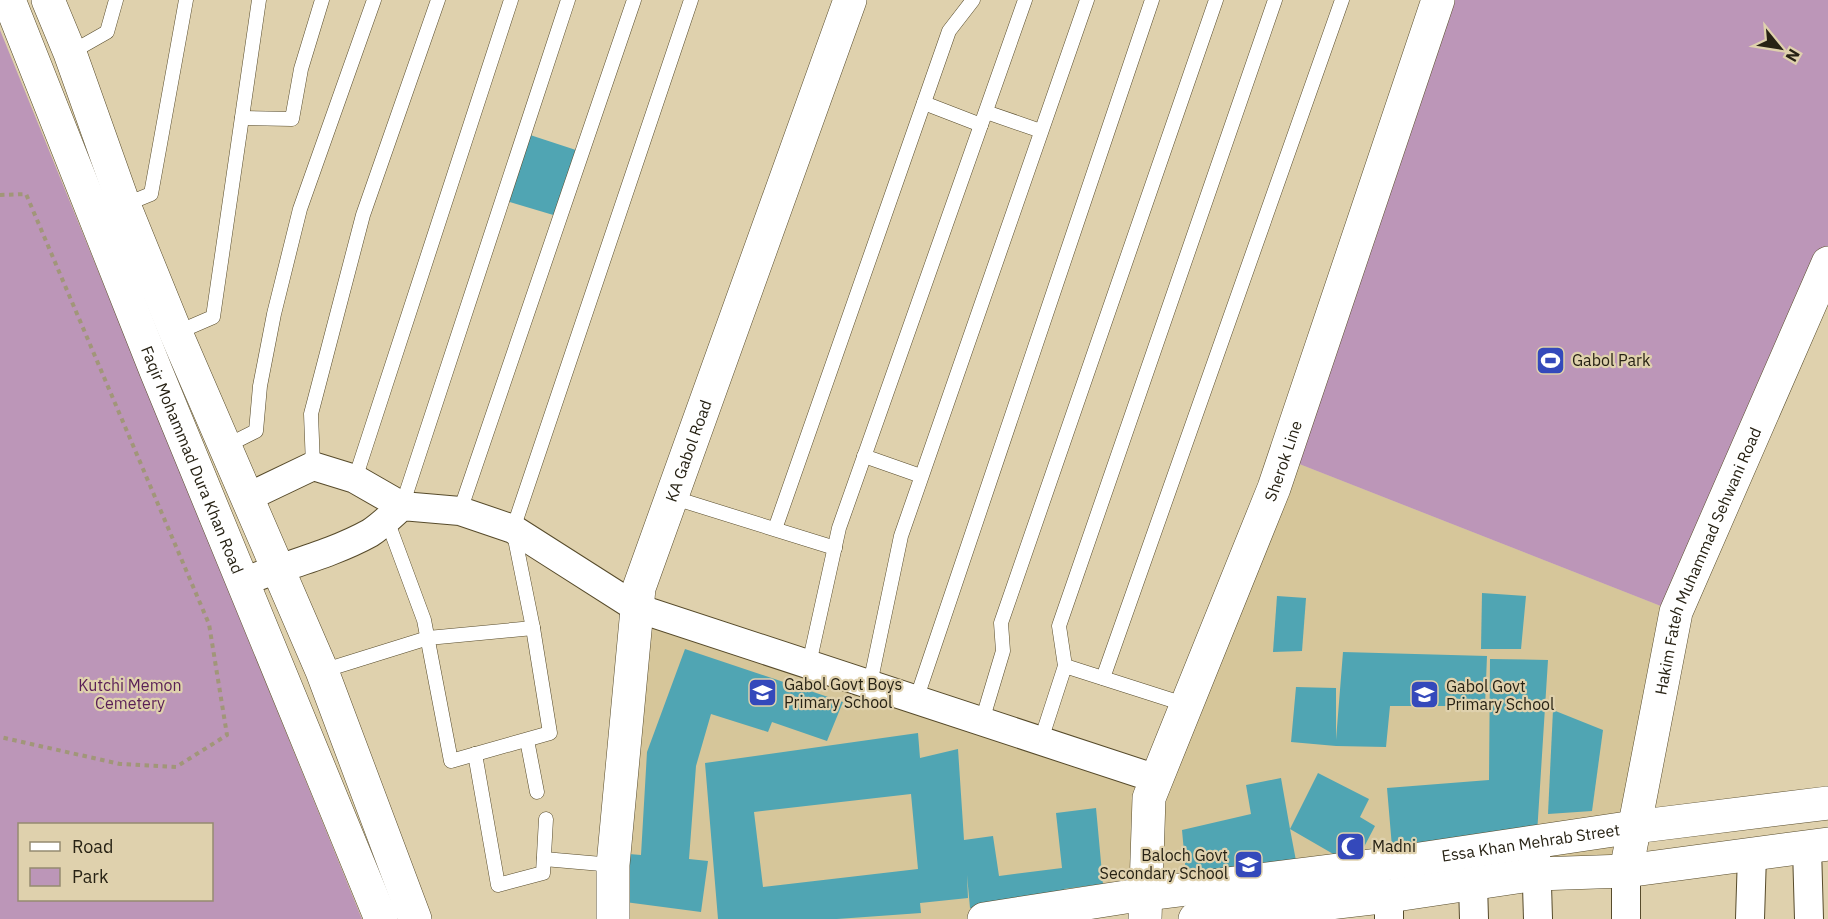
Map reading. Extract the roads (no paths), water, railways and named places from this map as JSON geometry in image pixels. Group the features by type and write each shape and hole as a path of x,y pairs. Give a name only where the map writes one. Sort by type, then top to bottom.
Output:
{"main road":[{"name":"Faqir Mohammad Dura Khan Road","path":"9,0 156,371 381,919"},
{"name":"Faqir Mohammad Dura Khan Road","path":"48,0 70,53 124,205 154,274 176,333 249,497 322,671 415,919"},
{"name":"KA Gabol Road","path":"614,919 613,865 639,588 850,0"},
{"name":"Sherok Line","path":"1145,907 1149,798 1277,478 1438,0"},
{"name":"Hakim Fateh Muhammad Sehwani Road","path":"1626,871 1676,612 1828,263"},
{"path":"329,792 362,777"},
{"name":"Essa Khan Mehrab Street","path":"1189,909 1393,863 1634,827 1828,803"},
{"name":"Essa Khan Mehrab Street","path":"984,919 1145,907 1246,915 1389,908 1473,884 1537,874 1626,871 1817,846"}],"street":[{"path":"249,497 313,466 355,479 394,513"},
{"path":"243,582 332,551 372,531 394,513 417,506 460,511 513,529 637,608 1157,779"},
{"path":"1536,842 1538,919"},
{"path":"1809,919 1817,846"},
{"path":"1750,919 1752,855"},
{"path":"1626,871 1626,919"},
{"path":"1473,884 1473,919"}],"lane":[{"path":"70,53 107,32 116,0"},
{"path":"124,205 151,194 186,0"},
{"path":"176,333 213,317 259,0"},
{"path":"242,118 292,119 301,69 322,0"},
{"path":"226,446 256,431 260,386 274,314 300,209 374,0"},
{"path":"313,466 311,414 363,215 438,0"},
{"path":"355,479 511,0"},
{"path":"568,0 394,513 424,620 451,761 550,733 533,628 513,529 691,0"},
{"path":"460,511 634,0"},
{"path":"775,529 949,31 973,0"},
{"path":"809,664 839,528 1025,0"},
{"path":"870,684 901,536 1087,0"},
{"path":"916,700 1152,0"},
{"path":"982,721 1003,651 1001,622 1216,0"},
{"path":"1041,740 1065,666 1059,626 1275,0"},
{"path":"1103,678 1342,0"},
{"path":"924,103 983,119 1041,131"},
{"path":"864,456 921,476"},
{"path":"671,497 835,548"},
{"path":"322,671 428,638 533,628"},
{"path":"1065,666 1187,705"},
{"path":"527,740 537,792"},
{"path":"475,754 498,885 543,873 546,819"},
{"path":"544,859 613,865"}],"place":[{"name":"Gabol Park","path":"1551,360"},
{"name":"Gabol Govt Boys Primary School","path":"763,693"},
{"name":"Gabol Govt Primary School","path":"1425,695"},
{"name":"Madni","path":"1351,846"},
{"name":"Baloch Govt Secondary School","path":"1249,864"}],"park label":[{"name":"Kutchi Memon Cemetery","path":"130,694"}]}
